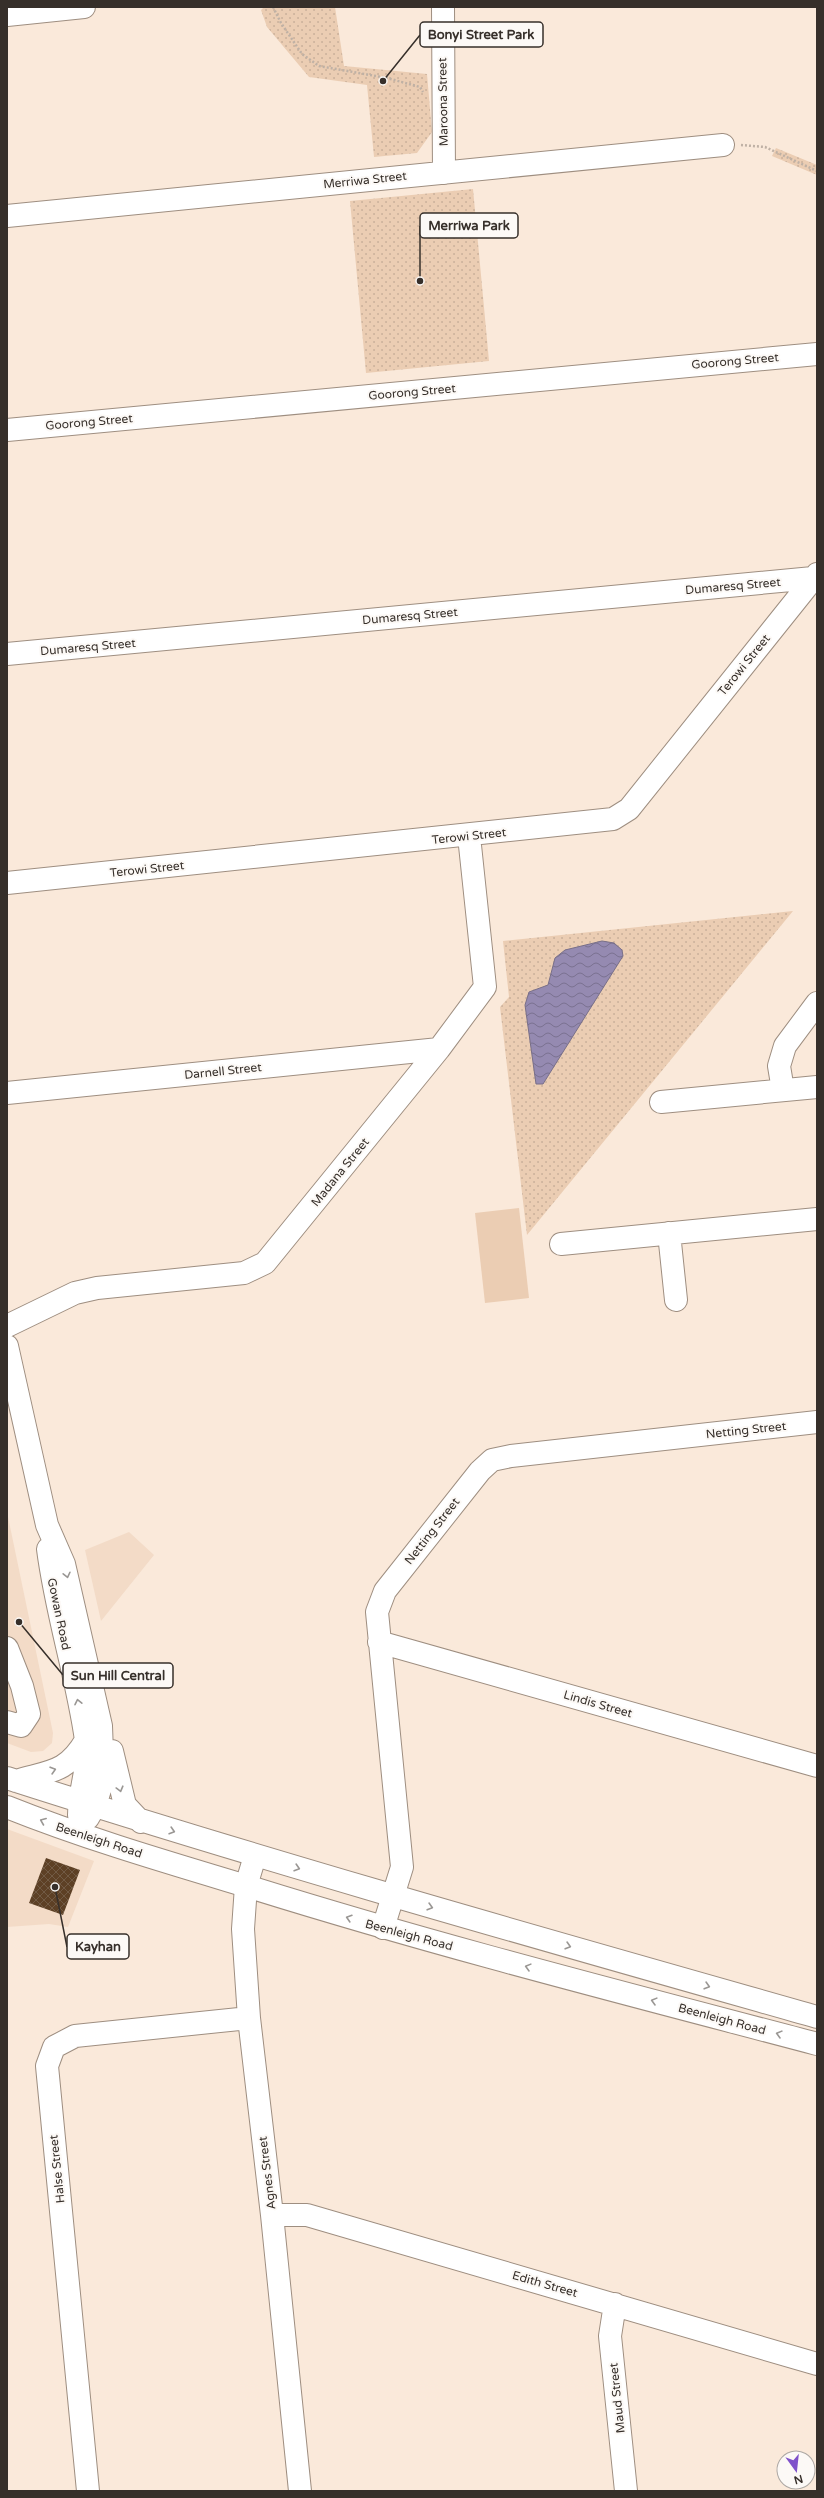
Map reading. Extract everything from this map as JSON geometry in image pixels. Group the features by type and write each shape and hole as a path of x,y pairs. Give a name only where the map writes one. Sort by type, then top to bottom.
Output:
{"street":[{"path":"7,15 84,7"},
{"name":"Maroona Street","path":"443,7 444,172"},
{"name":"Merriwa Street","path":"7,216 723,144"},
{"name":"Goorong Street","path":"7,430 817,354"},
{"name":"Dumaresq Street","path":"7,654 815,576"},
{"name":"Terowi Street","path":"7,883 613,820 629,809 815,576"},
{"name":"Madana Street","path":"7,1326 82,1291 97,1288 244,1273 265,1263 439,1050 485,987 469,836"},
{"path":"783,1090 779,1066 785,1046 817,1003"},
{"name":"Darnell Street","path":"7,1093 439,1050"},
{"path":"661,1102 817,1087"},
{"path":"561,1244 817,1219"},
{"path":"669,1233 676,1300"},
{"name":"Gowan Road","path":"7,1346 48,1526 64,1564 94,1733 103,1768 87,1803 79,1834"},
{"name":"Netting Street","path":"383,1928 402,1867 376,1612 385,1591 480,1471 492,1460 511,1456 817,1422"},
{"name":"Lindis Street","path":"379,1642 817,1766"},
{"path":"7,1648 22,1686 29,1714 21,1726 7,1722"},
{"path":"11,1779 65,1767 77,1756 94,1733 111,1746 125,1805 141,1822"},
{"path":"11,1779 141,1822 392,1897 817,2017"},
{"name":"Beenleigh Road","path":"7,1807 79,1834 383,1928 817,2044"},
{"name":"Agnes Street","path":"255,1856 246,1886 243,1929 250,2018 300,2491"},
{"name":"Halse Street","path":"88,2491 47,2066 54,2047 75,2036 250,2018"},
{"name":"Edith Street","path":"272,2215 307,2215 817,2364"},
{"name":"Maud Street","path":"615,2304 610,2336 626,2491"}],"path":[{"path":"273,7 281,23 302,54 319,66 420,86 425,97"},
{"path":"723,144 765,147 817,171"}],"shaded area":[{"path":"264,7 335,7 344,66 427,74 432,132 417,153 374,157 367,85 309,77 267,27 261,10"},
{"path":"776,148 817,165 817,175 772,156"},
{"path":"473,189 489,361 366,373 350,201"},
{"path":"793,911 527,1235 500,1007 509,997 503,941"},
{"path":"519,1208 529,1298 485,1303 475,1213"},
{"path":"7,1512 53,1733 52,1743 43,1751 31,1752 7,1743"},
{"path":"129,1532 154,1555 101,1621 85,1550"},
{"path":"7,1829 94,1861 68,1927 49,1924 7,1927"}],"water":[{"path":"602,941 614,943 622,950 623,956 543,1084 536,1084 525,1005 529,992 548,985 555,958 565,950"}],"building":[{"path":"46,1858 80,1870 63,1915 29,1903"}],"place":[{"name":"Bonyi Street Park","path":"383,81"},
{"name":"Merriwa Park","path":"420,281"},
{"name":"Sun Hill Central","path":"19,1622"},
{"name":"Kayhan","path":"55,1887"}]}
